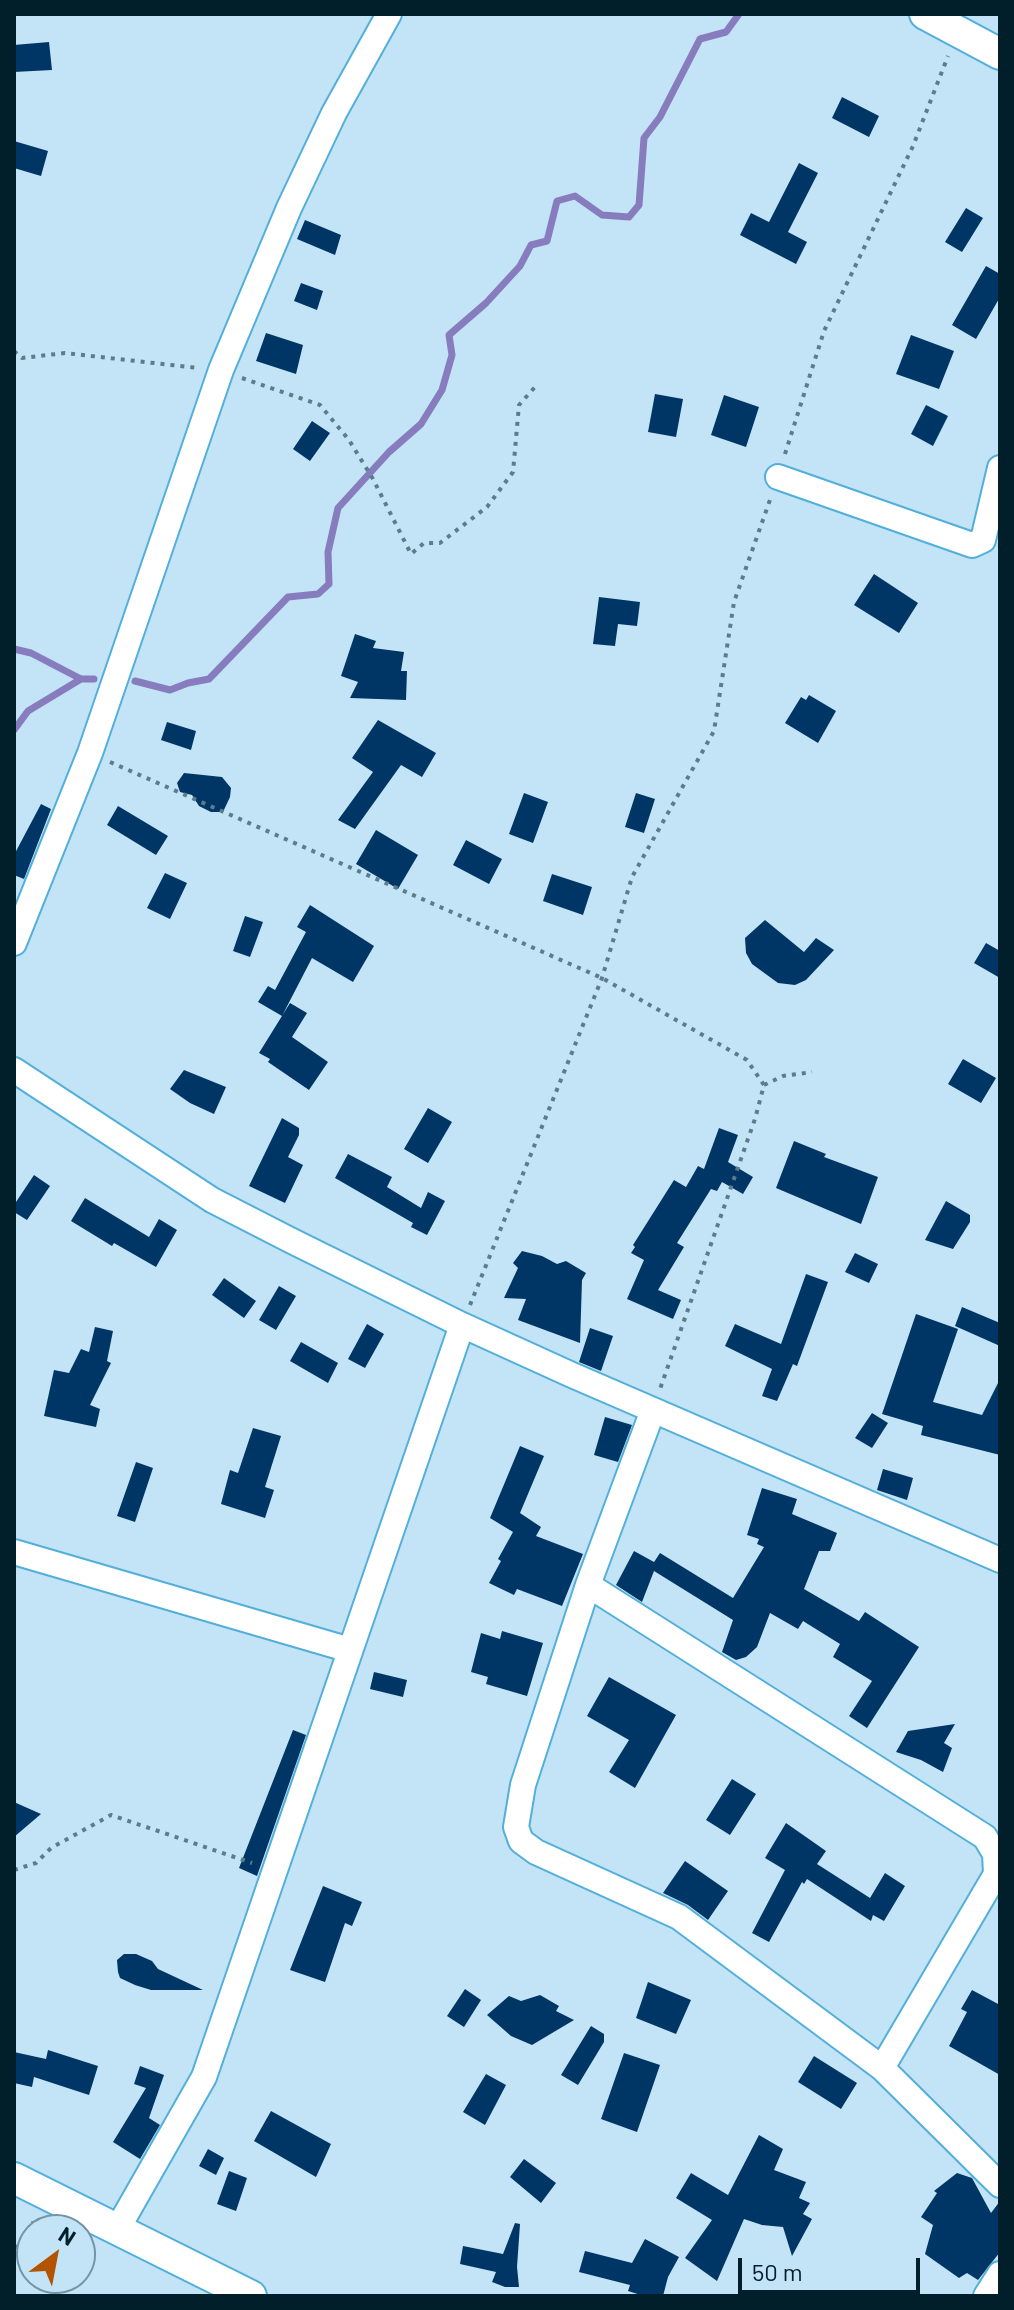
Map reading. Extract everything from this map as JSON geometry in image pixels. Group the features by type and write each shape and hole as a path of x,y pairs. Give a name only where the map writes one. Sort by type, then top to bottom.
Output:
{"street":[{"path":"14,943 90,753 221,370 308,167 389,14"},
{"path":"925,14 1000,54"},
{"path":"778,477 972,545 991,544 1000,468"},
{"path":"14,1070 212,1200 462,1325 1000,1560"},
{"path":"118,2228 204,2077 462,1325"},
{"path":"653,1410 588,1585 523,1785 516,1827 521,1841 536,1852 679,1917 882,2068 1000,2185"},
{"path":"14,1552 350,1650"},
{"path":"588,1585 985,1837 995,1854 996,1874 882,2068"},
{"path":"26,2184 251,2296"},
{"path":"986,2296 1000,2274"}],"path":[{"path":"462,1325 602,978 632,877 714,731 734,602 824,331 913,146 958,30"},
{"path":"14,351 22,358 65,353 221,370 320,405 349,440 373,479 411,554 424,543 440,543 487,507 513,472 519,405 535,387"},
{"path":"90,753 602,978 747,1060 764,1085 755,1119 653,1410"},
{"path":"764,1085 783,1076 812,1072"},
{"path":"14,1870 36,1863 51,1848 111,1815 275,1871"},
{"path":"14,2246 17,2247 33,2224 26,2184"}],"building":[{"path":"49,42 52,70 14,72 14,45"},
{"path":"842,97 879,116 869,137 832,118"},
{"path":"14,141 48,151 41,176 14,168"},
{"path":"799,163 818,173 788,232 807,242 796,264 740,235 751,213 769,222"},
{"path":"966,208 983,218 962,252 945,242"},
{"path":"305,220 341,235 335,255 297,239"},
{"path":"986,266 1000,274 1000,297 976,339 952,325"},
{"path":"301,283 323,291 317,310 294,301"},
{"path":"266,333 303,345 296,374 256,361"},
{"path":"911,335 954,351 939,389 896,374"},
{"path":"655,394 683,399 676,437 648,432"},
{"path":"724,395 759,407 746,447 711,435"},
{"path":"926,405 948,416 933,446 911,434"},
{"path":"312,421 330,433 310,461 293,449"},
{"path":"874,574 918,603 899,633 854,605"},
{"path":"599,597 640,602 637,626 618,624 615,646 593,644"},
{"path":"355,634 376,641 373,648 404,652 401,671 407,671 406,700 350,698 358,682 341,676"},
{"path":"809,695 836,711 818,743 785,723 801,697 806,700"},
{"path":"378,720 436,753 422,777 401,765 355,829 338,820 373,772 352,758"},
{"path":"167,722 196,731 191,750 161,740"},
{"path":"184,773 222,777 231,788 223,812 211,812 199,806 192,795 180,792 177,783"},
{"path":"524,793 548,802 533,843 509,834"},
{"path":"636,793 655,799 644,833 625,827"},
{"path":"41,804 51,809 24,879 14,875 14,855"},
{"path":"118,806 168,836 156,855 107,825"},
{"path":"376,830 418,855 398,889 356,864"},
{"path":"466,840 502,859 489,884 453,865"},
{"path":"165,873 187,883 170,919 147,908"},
{"path":"552,874 592,887 583,915 543,901"},
{"path":"310,905 374,946 353,982 312,958 282,1016 258,1002 268,986 275,990 306,932 297,927"},
{"path":"245,916 263,922 250,957 233,951"},
{"path":"765,920 804,952 816,938 834,950 806,980 795,985 778,983 752,964 746,953 745,938"},
{"path":"986,943 1000,951 1000,978 974,963"},
{"path":"290,1003 307,1013 292,1037 328,1062 309,1090 259,1053"},
{"path":"963,1059 996,1078 981,1103 948,1084"},
{"path":"184,1070 226,1087 214,1114 170,1089"},
{"path":"428,1108 452,1122 428,1163 404,1149"},
{"path":"282,1118 299,1128 299,1135 288,1157 303,1165 285,1203 249,1186"},
{"path":"719,1128 738,1135 728,1162 753,1177 743,1194 722,1182 717,1191 711,1189 677,1243 684,1247 658,1290 681,1300 673,1319 627,1299 644,1260 631,1253 674,1180 686,1187 698,1166 704,1169"},
{"path":"794,1141 826,1154 824,1157 878,1177 861,1224 776,1188"},
{"path":"348,1154 392,1177 387,1187 421,1208 428,1192 445,1201 427,1235 411,1227 413,1223 335,1178"},
{"path":"34,1175 50,1186 27,1220 14,1212 14,1205"},
{"path":"85,1198 149,1237 159,1219 177,1230 156,1267 114,1243 112,1246 71,1221"},
{"path":"946,1201 970,1215 970,1222 953,1249 925,1240"},
{"path":"522,1251 557,1264 566,1261 586,1273 582,1280 580,1343 518,1320 526,1299 504,1298 518,1268 513,1263"},
{"path":"855,1253 878,1264 869,1283 845,1272"},
{"path":"806,1274 828,1282 797,1366 793,1364 777,1401 762,1396 772,1369 725,1346 735,1324 781,1344"},
{"path":"224,1278 256,1301 244,1318 212,1295"},
{"path":"279,1286 296,1296 276,1330 259,1320"},
{"path":"962,1307 1000,1323 1000,1346 955,1326"},
{"path":"916,1314 958,1329 933,1402 982,1415 1000,1379 1000,1455 921,1435 923,1426 882,1414"},
{"path":"367,1324 384,1334 365,1368 348,1359"},
{"path":"95,1327 113,1331 107,1361 111,1363 90,1405 100,1409 96,1427 44,1416 54,1370 69,1373 81,1349 89,1352"},
{"path":"590,1328 613,1336 601,1371 579,1362"},
{"path":"301,1342 338,1363 328,1383 290,1361"},
{"path":"872,1413 888,1423 872,1448 855,1438"},
{"path":"605,1417 632,1425 618,1462 594,1455"},
{"path":"253,1428 281,1436 265,1487 274,1490 265,1518 221,1504 230,1470 238,1473"},
{"path":"520,1446 544,1456 520,1513 541,1527 536,1536 583,1554 562,1606 517,1589 514,1595 489,1583 513,1532 490,1518"},
{"path":"136,1462 153,1468 135,1522 117,1516"},
{"path":"883,1469 913,1478 907,1500 877,1490"},
{"path":"762,1488 797,1499 792,1514 837,1533 830,1551 819,1551 804,1589 859,1621 865,1612 919,1647 867,1728 849,1716 872,1681 833,1657 840,1644 803,1621 798,1629 770,1613 757,1647 746,1657 736,1660 722,1652 733,1620 654,1571 642,1602 616,1585 634,1551 654,1562 660,1553 733,1598 764,1547 757,1544 759,1539 747,1535"},
{"path":"502,1631 543,1643 527,1696 486,1684 488,1677 471,1672 481,1633 500,1639"},
{"path":"374,1672 407,1680 403,1697 370,1689"},
{"path":"609,1677 676,1715 635,1788 609,1772 629,1740 587,1716"},
{"path":"955,1724 944,1743 952,1748 943,1772 921,1760 896,1752 908,1731"},
{"path":"293,1730 306,1735 257,1876 239,1868"},
{"path":"732,1779 756,1794 730,1835 706,1820"},
{"path":"14,1802 41,1814 14,1837"},
{"path":"786,1823 826,1851 817,1864 870,1898 885,1873 905,1886 884,1921 873,1915 871,1921 807,1879 804,1884 802,1882 769,1942 752,1933 785,1870 765,1858"},
{"path":"685,1861 728,1891 708,1920 688,1905 663,1893"},
{"path":"323,1886 362,1902 352,1926 345,1923 325,1982 290,1970"},
{"path":"124,1954 136,1954 152,1961 158,1969 203,1990 151,1990 135,1985 120,1978 117,1960"},
{"path":"648,1982 691,2000 676,2034 636,2018"},
{"path":"465,1989 481,2000 464,2027 447,2016"},
{"path":"972,1990 1000,2005 1000,2075 949,2046 967,2012 961,2009"},
{"path":"540,1995 559,2006 556,2011 574,2020 532,2045 511,2036 487,2015 509,1996 521,2001"},
{"path":"591,2026 604,2034 604,2042 578,2085 561,2075"},
{"path":"48,2050 98,2066 89,2095 34,2077 32,2087 14,2083 14,2052 46,2059"},
{"path":"624,2053 660,2065 637,2132 601,2119"},
{"path":"814,2056 857,2083 841,2109 798,2082"},
{"path":"140,2066 164,2075 149,2118 160,2125 140,2159 113,2142 146,2088 134,2084"},
{"path":"486,2074 506,2085 485,2125 463,2112"},
{"path":"271,2111 331,2144 316,2177 254,2141"},
{"path":"759,2135 783,2149 774,2170 806,2182 799,2198 810,2203 803,2214 812,2219 792,2256 783,2227 744,2219 717,2281 685,2258 712,2220 676,2198 691,2173 728,2195"},
{"path":"208,2149 224,2158 216,2175 199,2166"},
{"path":"524,2159 556,2183 541,2203 510,2177"},
{"path":"229,2171 247,2178 236,2211 217,2204"},
{"path":"957,2173 972,2178 991,2213 1000,2201 1000,2252 978,2280 967,2273 959,2278 925,2254 933,2225 921,2217 937,2193 934,2191"},
{"path":"515,2223 520,2224 519,2287 505,2287 492,2282 496,2272 460,2264 463,2246 503,2254"},
{"path":"645,2239 679,2257 668,2277 663,2296 644,2296 628,2291 630,2285 579,2272 585,2251 632,2263"}],"waterway":[{"path":"135,681 170,690 209,679 288,597 318,594 329,584 328,552 338,508 389,452 421,424 442,390 452,355 449,335 486,303 520,266 531,245 547,241 557,201 575,196 602,215 629,217 639,205 644,138 660,117 700,39 726,32 739,14"},
{"path":"14,649 31,653 81,679 94,679"},
{"path":"14,730 28,711 81,679"}]}
